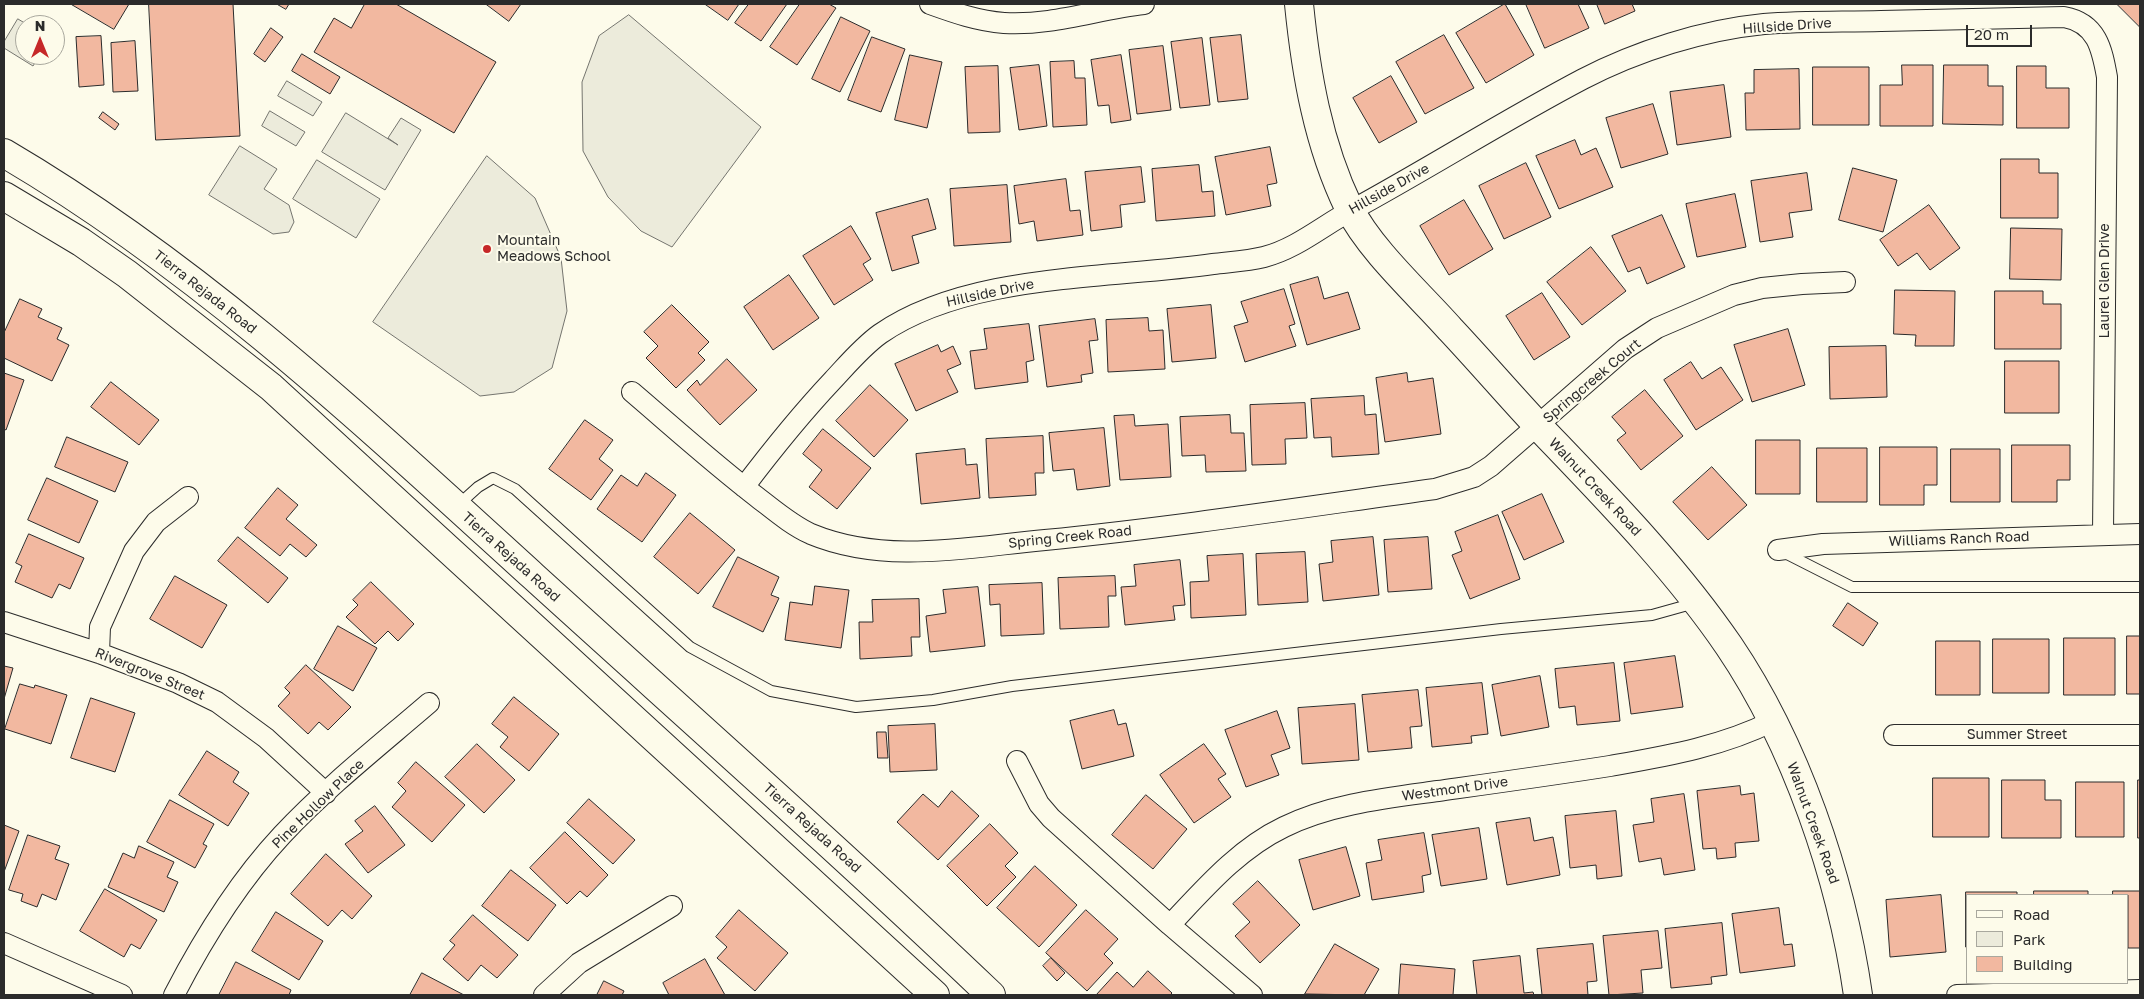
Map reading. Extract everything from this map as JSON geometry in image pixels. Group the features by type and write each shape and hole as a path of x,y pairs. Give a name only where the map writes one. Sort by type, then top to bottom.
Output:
{"main road":[{"name":"Walnut Creek Road","path":"1299,4 1303,43 1315,110 1322,138 1350,210 1378,249 1539,426 1618,509 1696,602 1732,651 1762,698 1788,753 1822,843 1841,902 1858,995"},
{"name":"Tierra Rejada Road","path":"4,153 98,212 190,278 294,364 456,506 873,883 991,995"},
{"path":"4,196 81,242 127,274 271,387 936,995"}],"street":[{"path":"930,4 966,17 1027,23 1137,4"},
{"name":"Hillside Drive","path":"744,487 798,417 859,351 880,334 909,317 942,302 992,290 1264,257 1304,241 1350,210 1401,184 1465,145 1585,78 1627,60 1682,41 1764,24 2064,17 2072,18 2091,31"},
{"name":"Laurel Glen Drive","path":"2091,31 2099,41 2107,77 2104,534"},
{"name":"Springcreek Court","path":"1539,426 1625,349 1657,328 1734,295 1762,288 1794,284 1845,282"},
{"name":"Spring Creek Road","path":"632,392 744,487 786,519 809,533 826,539 881,552 922,552 1123,532 1435,489 1459,482 1486,470 1539,426"},
{"path":"99,653 100,627 134,551 156,522 188,497"},
{"name":"Williams Ranch Road","path":"1778,550 1823,544 2140,534"},
{"name":"Rivergrove Street","path":"4,622 99,653 178,683 217,702 272,744 326,793"},
{"name":"Pine Hollow Place","path":"174,995 188,968 253,870 282,835 326,793 429,702"},
{"name":"Westmont Drive","path":"1170,925 1216,877 1242,854 1276,831 1304,818 1336,808 1404,795 1554,775 1672,755 1722,743 1773,721"},
{"name":"Summer Street","path":"1894,735 2140,735"},
{"path":"1017,761 1040,804 1052,818 1170,925 1252,995"},
{"path":"544,995 579,963 672,906"},
{"path":"4,943 122,995"},
{"path":"1957,995 2094,993 2140,990"}],"lane":[{"path":"456,506 478,487 493,478 515,489 690,647 771,691 856,707 933,700 1012,686 1501,629 1652,615 1696,602"},
{"path":"1778,550 1852,587 2140,587"}],"green space":[{"path":"629,15 761,127 672,247 641,231 608,197 583,151 582,82 599,36"},
{"path":"15,24 15,55 4,48 4,42"},
{"path":"287,81 322,102 313,116 278,96"},
{"path":"270,111 305,132 296,146 262,126"},
{"path":"346,113 398,145 388,138 401,118 421,130 385,190 322,152"},
{"path":"240,146 277,169 264,189 289,205 294,222 289,232 273,234 209,195"},
{"path":"487,156 535,198 561,258 567,311 552,368 514,392 480,396 373,322"},
{"path":"317,160 380,199 356,238 293,199"}],"building":[{"path":"71,4 129,4 114,29"},
{"path":"149,4 233,4 240,136 156,140"},
{"path":"277,4 289,4 286,9"},
{"path":"365,4 396,4 496,62 454,133 314,52 334,18 351,28"},
{"path":"486,4 521,4 509,21"},
{"path":"705,4 739,4 728,20"},
{"path":"749,4 787,4 761,41 735,23"},
{"path":"800,4 829,4 836,8 797,65 770,47"},
{"path":"1505,4 1534,55 1486,83 1456,33"},
{"path":"1526,4 1578,4 1589,28 1545,48"},
{"path":"1597,4 1632,4 1635,11 1605,24"},
{"path":"2117,4 2140,4 2140,27"},
{"path":"841,17 870,31 840,92 812,79"},
{"path":"271,28 283,37 265,62 254,54"},
{"path":"1241,35 1248,99 1218,102 1210,38"},
{"path":"1444,35 1474,88 1425,114 1396,62"},
{"path":"101,36 104,85 79,87 76,37"},
{"path":"872,37 905,49 881,112 848,100"},
{"path":"1202,38 1210,105 1180,108 1171,42"},
{"path":"135,41 138,91 113,92 111,43"},
{"path":"1163,46 1171,110 1137,114 1129,50"},
{"path":"302,54 340,77 330,94 292,71"},
{"path":"910,55 942,62 927,128 895,120"},
{"path":"1121,55 1131,120 1111,123 1109,105 1098,106 1091,60"},
{"path":"1074,61 1075,78 1085,78 1087,125 1053,127 1050,62"},
{"path":"1039,65 1047,126 1019,130 1010,68"},
{"path":"1902,65 1933,65 1933,126 1880,126 1880,85 1902,85"},
{"path":"1944,65 1988,65 1988,86 2003,86 2003,125 1943,124"},
{"path":"998,66 1000,132 968,133 965,67"},
{"path":"2017,66 2046,66 2046,88 2069,88 2069,128 2017,128"},
{"path":"1813,67 1869,67 1869,125 1813,125"},
{"path":"1799,69 1800,129 1746,130 1745,93 1754,93 1754,70"},
{"path":"1391,76 1417,122 1379,143 1353,98"},
{"path":"1724,85 1731,137 1677,145 1670,92"},
{"path":"1653,104 1668,154 1621,168 1606,118"},
{"path":"103,112 119,124 115,130 99,118"},
{"path":"1575,140 1581,155 1596,148 1613,187 1559,209 1536,156"},
{"path":"1270,147 1277,183 1267,185 1271,206 1226,215 1215,157"},
{"path":"2001,159 2039,159 2039,173 2058,173 2058,218 2001,218"},
{"path":"1526,163 1551,217 1504,239 1479,186"},
{"path":"1199,165 1202,192 1213,191 1215,216 1156,221 1152,169"},
{"path":"1141,167 1145,202 1120,205 1122,227 1091,231 1085,172"},
{"path":"1853,168 1897,180 1883,232 1839,220"},
{"path":"1807,173 1812,210 1789,213 1793,237 1760,242 1751,181"},
{"path":"1066,179 1070,211 1080,210 1083,235 1037,241 1034,221 1019,224 1014,186"},
{"path":"1007,185 1011,242 954,246 950,189"},
{"path":"1735,194 1746,247 1697,257 1686,204"},
{"path":"928,199 936,229 912,236 919,263 892,271 876,213"},
{"path":"1464,200 1493,249 1449,275 1420,226"},
{"path":"1929,205 1960,248 1930,270 1917,253 1898,266 1880,240"},
{"path":"1662,215 1685,267 1647,284 1640,267 1628,272 1612,236"},
{"path":"851,226 871,259 863,264 873,280 834,305 803,256"},
{"path":"2011,228 2062,229 2061,280 2010,279"},
{"path":"1591,247 1626,291 1582,325 1547,282"},
{"path":"789,275 819,318 773,350 744,307"},
{"path":"1318,277 1324,299 1348,292 1360,329 1307,345 1290,285"},
{"path":"1284,289 1295,324 1289,326 1296,346 1245,362 1234,326 1248,322 1241,302"},
{"path":"1895,290 1955,291 1954,346 1915,346 1916,335 1894,334"},
{"path":"1995,291 2043,291 2043,304 2061,304 2061,349 1995,349"},
{"path":"1542,293 1570,337 1534,360 1506,316"},
{"path":"20,299 42,309 38,317 62,328 57,339 69,345 52,381 4,358 4,333"},
{"path":"672,305 709,342 698,353 705,360 676,388 646,358 658,346 644,332"},
{"path":"1211,305 1216,358 1172,362 1167,309"},
{"path":"1148,318 1149,331 1163,330 1165,369 1108,372 1106,320"},
{"path":"1095,319 1098,340 1089,341 1093,373 1081,375 1082,382 1047,387 1039,326"},
{"path":"1029,324 1034,360 1026,362 1028,382 975,389 970,351 987,349 984,329"},
{"path":"1788,329 1805,385 1752,402 1734,345"},
{"path":"938,345 941,352 953,346 961,364 947,370 958,392 916,411 895,364"},
{"path":"1886,346 1887,397 1830,399 1829,347"},
{"path":"727,359 757,390 720,425 687,390 697,380 700,385"},
{"path":"2005,361 2059,361 2059,413 2005,413"},
{"path":"1691,362 1702,379 1721,367 1743,400 1696,430 1664,380"},
{"path":"4,373 24,380 6,430 4,429"},
{"path":"1407,373 1408,382 1433,378 1441,434 1385,442 1376,378"},
{"path":"111,382 159,420 139,445 91,407"},
{"path":"870,385 908,420 874,457 836,421"},
{"path":"1645,390 1683,436 1641,470 1617,440 1626,433 1612,417"},
{"path":"1364,396 1365,415 1376,414 1379,454 1332,457 1331,437 1314,438 1311,399"},
{"path":"1305,403 1307,438 1285,439 1286,464 1252,465 1250,405"},
{"path":"1134,415 1135,426 1168,424 1171,477 1120,480 1114,416"},
{"path":"1230,415 1231,433 1244,433 1246,471 1206,472 1205,455 1182,456 1180,417"},
{"path":"585,420 613,440 599,459 613,470 591,500 549,469"},
{"path":"1104,428 1110,486 1077,490 1074,469 1053,471 1049,433"},
{"path":"823,429 871,468 837,509 809,487 822,470 803,454"},
{"path":"1043,436 1044,473 1035,473 1036,495 989,498 986,439"},
{"path":"67,437 128,462 115,492 55,467"},
{"path":"1756,440 1800,440 1800,494 1756,494"},
{"path":"2012,445 2070,445 2070,480 2057,480 2057,502 2012,502"},
{"path":"1880,447 1937,447 1937,485 1924,485 1924,505 1880,505"},
{"path":"1817,448 1867,448 1867,502 1817,502"},
{"path":"965,449 966,465 977,464 980,498 921,504 916,454"},
{"path":"1951,449 2000,449 2000,502 1951,502"},
{"path":"1712,467 1747,505 1708,540 1673,502"},
{"path":"646,473 676,495 642,542 597,509 621,475 637,486"},
{"path":"47,478 98,501 79,543 28,520"},
{"path":"278,488 298,505 286,519 317,545 306,557 290,544 280,556 245,528"},
{"path":"1542,494 1564,542 1524,560 1502,512"},
{"path":"690,513 735,550 698,594 654,557"},
{"path":"1498,515 1520,579 1470,599 1452,555 1462,551 1455,532"},
{"path":"29,534 84,558 70,589 59,584 52,598 15,582 22,566 16,563"},
{"path":"238,537 288,578 268,603 218,561"},
{"path":"1373,537 1379,595 1323,601 1319,564 1333,562 1331,541"},
{"path":"1428,537 1432,589 1388,592 1384,540"},
{"path":"1305,552 1308,602 1258,605 1256,554"},
{"path":"1243,554 1246,615 1191,618 1190,582 1209,581 1207,556"},
{"path":"738,557 779,577 771,595 779,598 763,632 713,607"},
{"path":"1180,560 1185,605 1173,606 1175,620 1125,625 1121,587 1136,586 1134,565"},
{"path":"175,576 227,605 202,648 150,619"},
{"path":"1115,576 1116,596 1108,596 1109,627 1060,629 1058,578"},
{"path":"371,582 414,624 398,641 388,631 375,644 346,617 358,605 353,600"},
{"path":"1042,583 1044,634 1001,636 1000,604 990,605 989,585"},
{"path":"815,586 849,590 841,648 785,640 790,602 812,605"},
{"path":"978,587 985,646 930,652 926,616 946,613 943,590"},
{"path":"919,599 920,637 911,637 912,656 860,659 859,622 873,622 872,600"},
{"path":"1848,603 1878,623 1863,646 1833,626"},
{"path":"338,626 377,648 353,691 314,669"},
{"path":"2127,636 2140,636 2140,694 2127,694"},
{"path":"2064,638 2115,638 2115,695 2064,695"},
{"path":"1993,639 2049,639 2049,693 1993,693"},
{"path":"1936,641 1980,641 1980,695 1936,695"},
{"path":"1675,656 1683,707 1631,714 1624,663"},
{"path":"1614,663 1620,721 1577,725 1575,706 1559,708 1555,669"},
{"path":"306,665 351,707 328,730 319,722 308,734 278,706 290,693 285,688"},
{"path":"4,666 13,668 4,699"},
{"path":"1540,676 1549,727 1501,736 1492,685"},
{"path":"1482,683 1488,734 1471,736 1472,743 1432,747 1426,688"},
{"path":"20,684 34,688 35,685 67,695 51,744 5,729"},
{"path":"1418,690 1422,726 1410,727 1412,748 1368,752 1362,695"},
{"path":"514,697 559,734 529,771 500,747 508,737 492,724"},
{"path":"91,698 135,713 115,772 71,758"},
{"path":"1355,704 1359,760 1302,764 1298,708"},
{"path":"1114,710 1118,725 1126,723 1134,756 1082,769 1070,721"},
{"path":"1277,711 1290,748 1271,755 1279,775 1246,787 1225,730"},
{"path":"935,724 937,770 890,772 888,726"},
{"path":"877,732 886,732 888,758 878,758"},
{"path":"477,744 515,780 484,813 445,777"},
{"path":"1204,744 1226,774 1218,779 1231,797 1194,823 1160,775"},
{"path":"207,751 239,772 233,782 249,793 228,826 179,795"},
{"path":"416,762 465,805 432,842 392,807 406,791 398,783"},
{"path":"1933,778 1989,778 1989,837 1933,837"},
{"path":"2002,780 2045,780 2045,800 2061,800 2061,838 2002,838"},
{"path":"2138,780 2140,780 2140,838 2138,838"},
{"path":"2076,782 2124,782 2124,837 2076,837"},
{"path":"1740,786 1741,795 1754,793 1759,841 1735,843 1736,857 1717,859 1716,848 1703,849 1697,791"},
{"path":"952,791 979,816 938,860 897,822 923,794 938,807"},
{"path":"1684,794 1695,870 1664,875 1661,858 1639,862 1633,825 1654,822 1651,799"},
{"path":"1146,795 1187,829 1153,869 1112,835"},
{"path":"589,799 635,840 613,864 567,823"},
{"path":"170,800 214,824 203,844 207,846 195,868 147,842"},
{"path":"375,806 405,845 368,873 345,844 363,831 355,821"},
{"path":"1616,811 1622,876 1597,879 1596,865 1570,868 1565,816"},
{"path":"1530,818 1534,841 1553,837 1560,875 1507,885 1496,823"},
{"path":"990,824 1018,853 1005,866 1016,877 987,906 947,866"},
{"path":"4,825 19,831 4,872"},
{"path":"1479,828 1487,879 1441,886 1432,835"},
{"path":"565,832 608,875 587,897 580,891 567,904 530,868"},
{"path":"1424,833 1431,874 1422,876 1424,892 1372,900 1366,863 1382,860 1378,840"},
{"path":"28,835 60,846 55,859 69,864 56,900 42,894 37,907 21,901 23,894 9,890"},
{"path":"139,846 174,862 167,877 178,882 164,912 108,887 123,853 134,858"},
{"path":"1346,847 1360,896 1313,910 1299,860"},
{"path":"326,854 372,896 352,919 342,910 328,926 291,894"},
{"path":"1035,866 1077,905 1039,947 997,908"},
{"path":"511,870 556,905 528,941 482,906"},
{"path":"1258,881 1300,925 1260,963 1235,936 1250,922 1233,904"},
{"path":"105,889 157,920 140,949 131,944 124,957 80,931"},
{"path":"2034,891 2088,891 2088,894 2034,894"},
{"path":"2113,891 2140,891 2140,948 2129,948 2129,894 2113,894"},
{"path":"1966,892 2017,892 2017,894 1966,894"},
{"path":"1941,895 1946,952 1890,957 1886,900"},
{"path":"1779,908 1784,945 1792,944 1795,966 1740,973 1732,914"},
{"path":"739,910 788,953 755,991 717,958 727,947 716,937"},
{"path":"1086,910 1118,939 1104,954 1113,963 1087,991 1046,953"},
{"path":"276,912 323,941 299,980 252,951"},
{"path":"473,915 518,955 497,978 481,965 468,981 443,959 455,945 450,941"},
{"path":"1722,923 1727,975 1711,977 1712,984 1671,988 1665,929"},
{"path":"1658,931 1662,968 1641,970 1643,993 1609,995 1603,936"},
{"path":"1335,944 1379,969 1364,995 1305,994"},
{"path":"1593,944 1597,981 1587,982 1588,995 1542,995 1537,949"},
{"path":"1520,956 1524,993 1533,992 1534,995 1477,995 1473,961"},
{"path":"1051,958 1065,973 1057,981 1043,966"},
{"path":"705,959 725,995 669,995 663,983"},
{"path":"236,962 291,990 289,995 219,995"},
{"path":"1401,964 1455,969 1453,995 1399,995"},
{"path":"1148,971 1172,993 1170,995 1096,995 1117,972 1133,987"},
{"path":"422,973 464,995 410,995"},
{"path":"604,981 624,991 622,995 597,995"}],"place":[{"name":"Mountain Meadows School","path":"487,249"}]}
